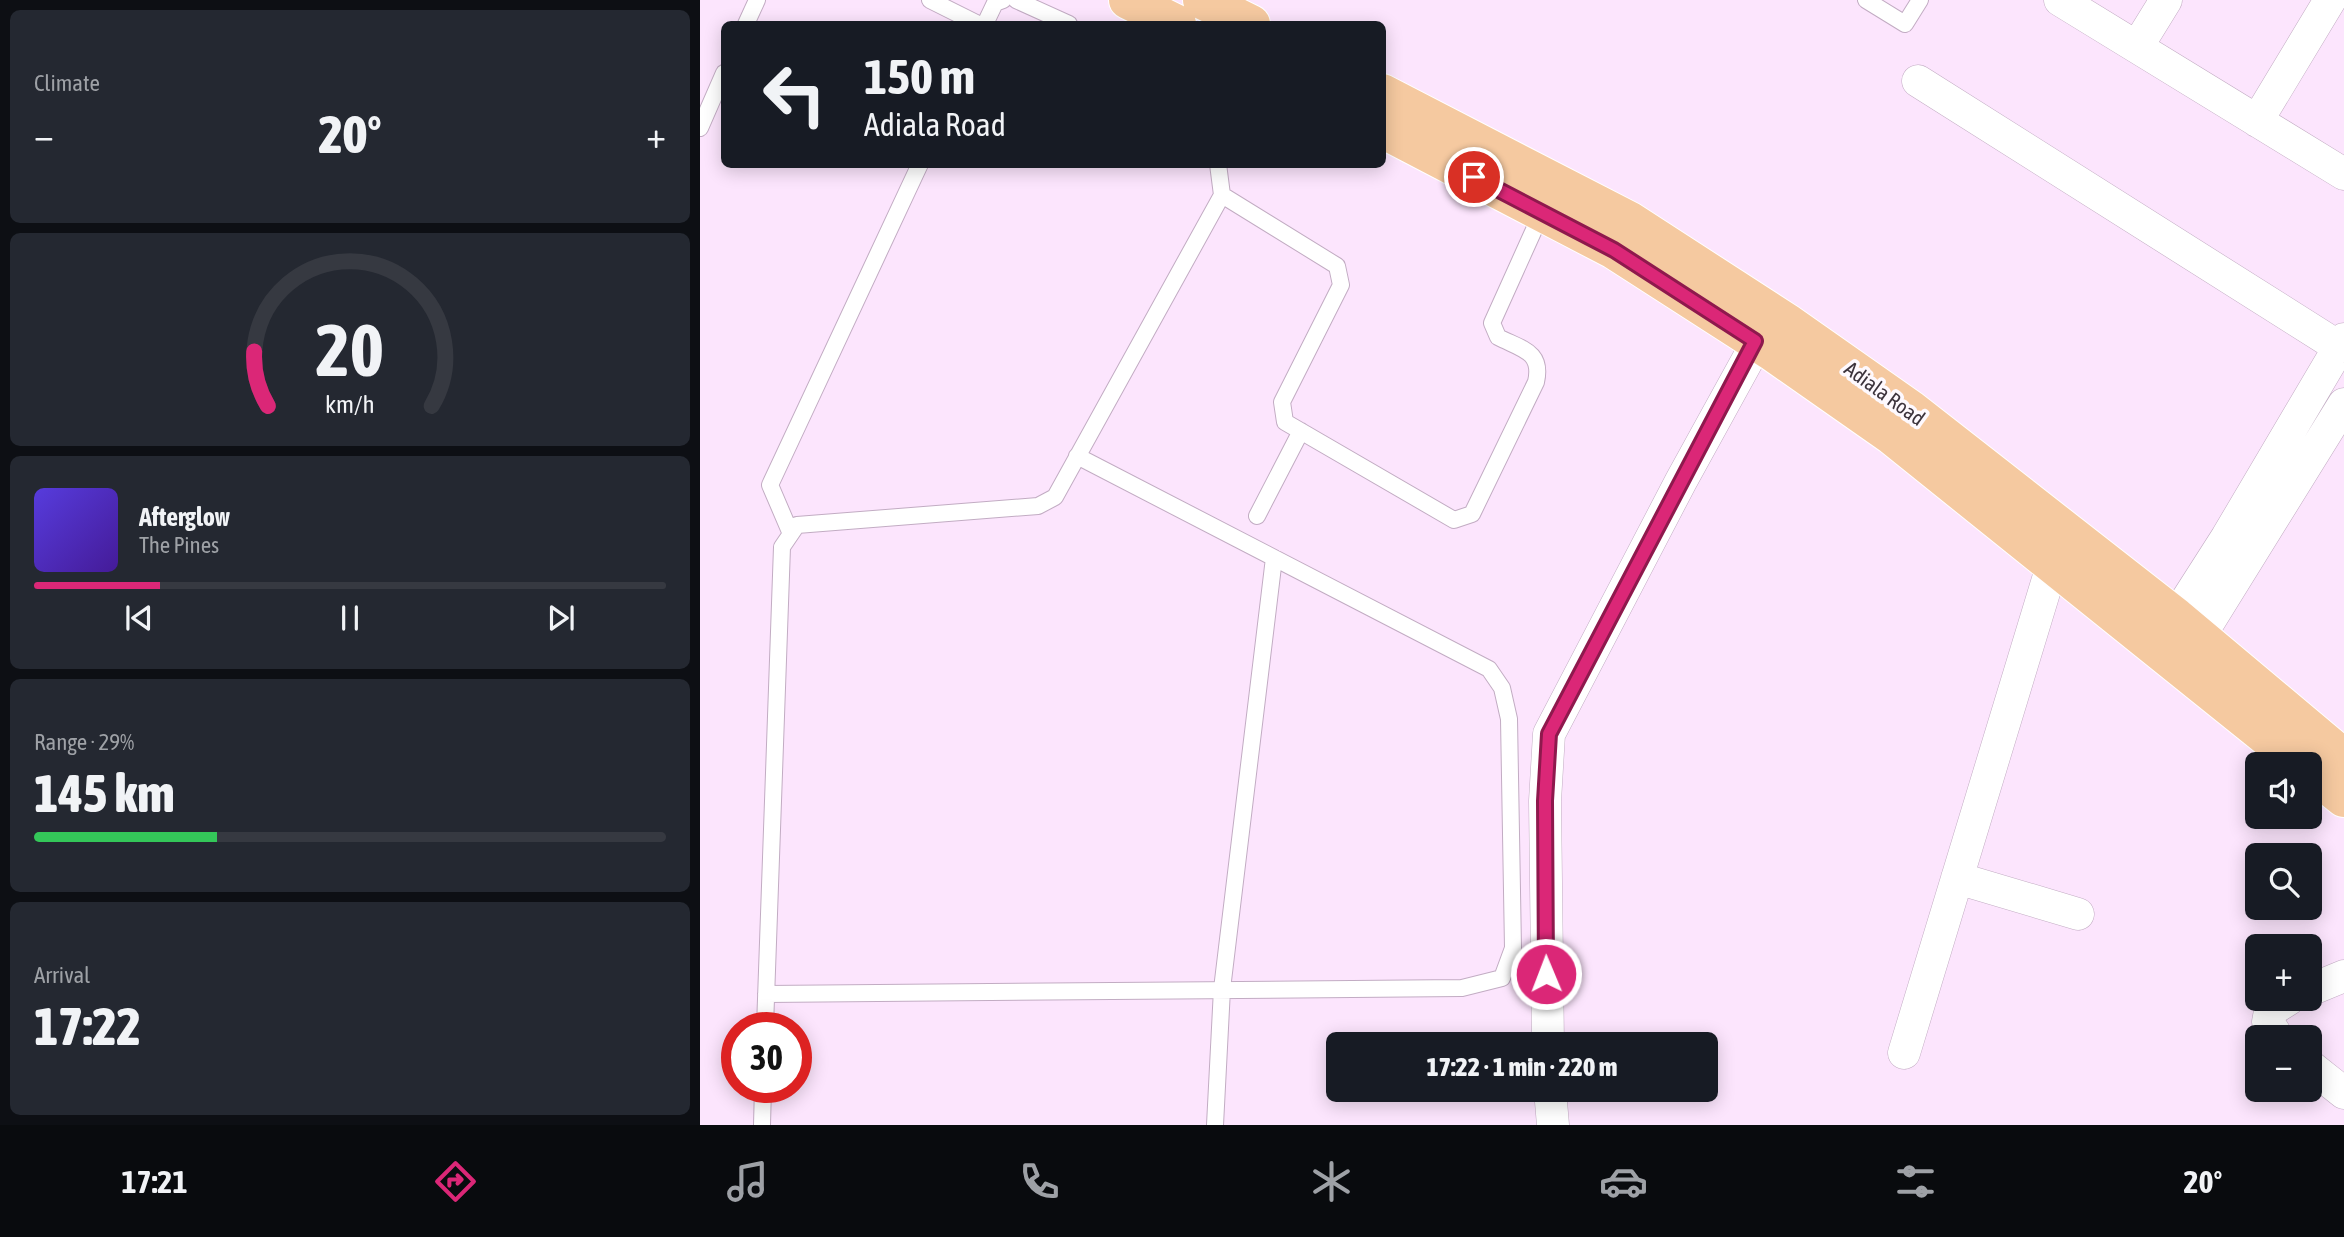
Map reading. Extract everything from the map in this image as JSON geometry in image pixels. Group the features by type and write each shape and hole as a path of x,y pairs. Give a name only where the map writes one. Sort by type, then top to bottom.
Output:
{"main road":[{"path":"1128,0 1171,21"},
{"path":"1202,0 1245,21"},
{"name":"Adiala Road","path":"1386,95 1630,221 1765,328 1891,435 2164,657 2285,752"},
{"name":"Adiala Road","path":"1386,131 1765,328 1910,409 2188,627 2344,758"},
{"path":"2322,781 2344,798"}],"street":[{"path":"2060,0 2344,174"},
{"path":"2137,47 2166,0"},
{"path":"2257,121 2330,0"},
{"path":"1918,81 2342,343 2188,627"},
{"path":"1548,1032 1545,801 1549,734 1765,328"},
{"path":"2164,657 2188,627 2344,404"},
{"path":"1904,1053 2052,566"},
{"path":"1957,878 2078,914"},
{"path":"2322,985 2344,976"},
{"path":"2322,1076 2344,1093"},
{"path":"1551,1102 1553,1125"}],"lane":[{"path":"747,21 757,0"},
{"path":"930,0 972,21"},
{"path":"986,21 995,3 1003,0"},
{"path":"1016,0 1062,21"},
{"path":"1866,0 1905,24 1920,0"},
{"path":"700,128 721,80"},
{"path":"791,534 770,485 918,168"},
{"path":"765,1012 782,547 797,525 1038,506 1055,496 1222,195 1219,168"},
{"path":"1222,195 1337,266 1341,285 1282,402 1285,422 1454,520 1472,514 1536,382 1539,367 1534,355 1498,337 1492,323 1542,212"},
{"path":"1257,516 1301,431"},
{"path":"766,994 1462,988 1502,978 1513,948 1509,726 1502,688 1489,669 1077,456"},
{"path":"1215,1125 1222,989 1274,558"},
{"path":"762,1125 763,1103"}],"route":[{"path":"1474,177 1614,250 1755,341 1549,734 1545,801 1546,974"}]}
